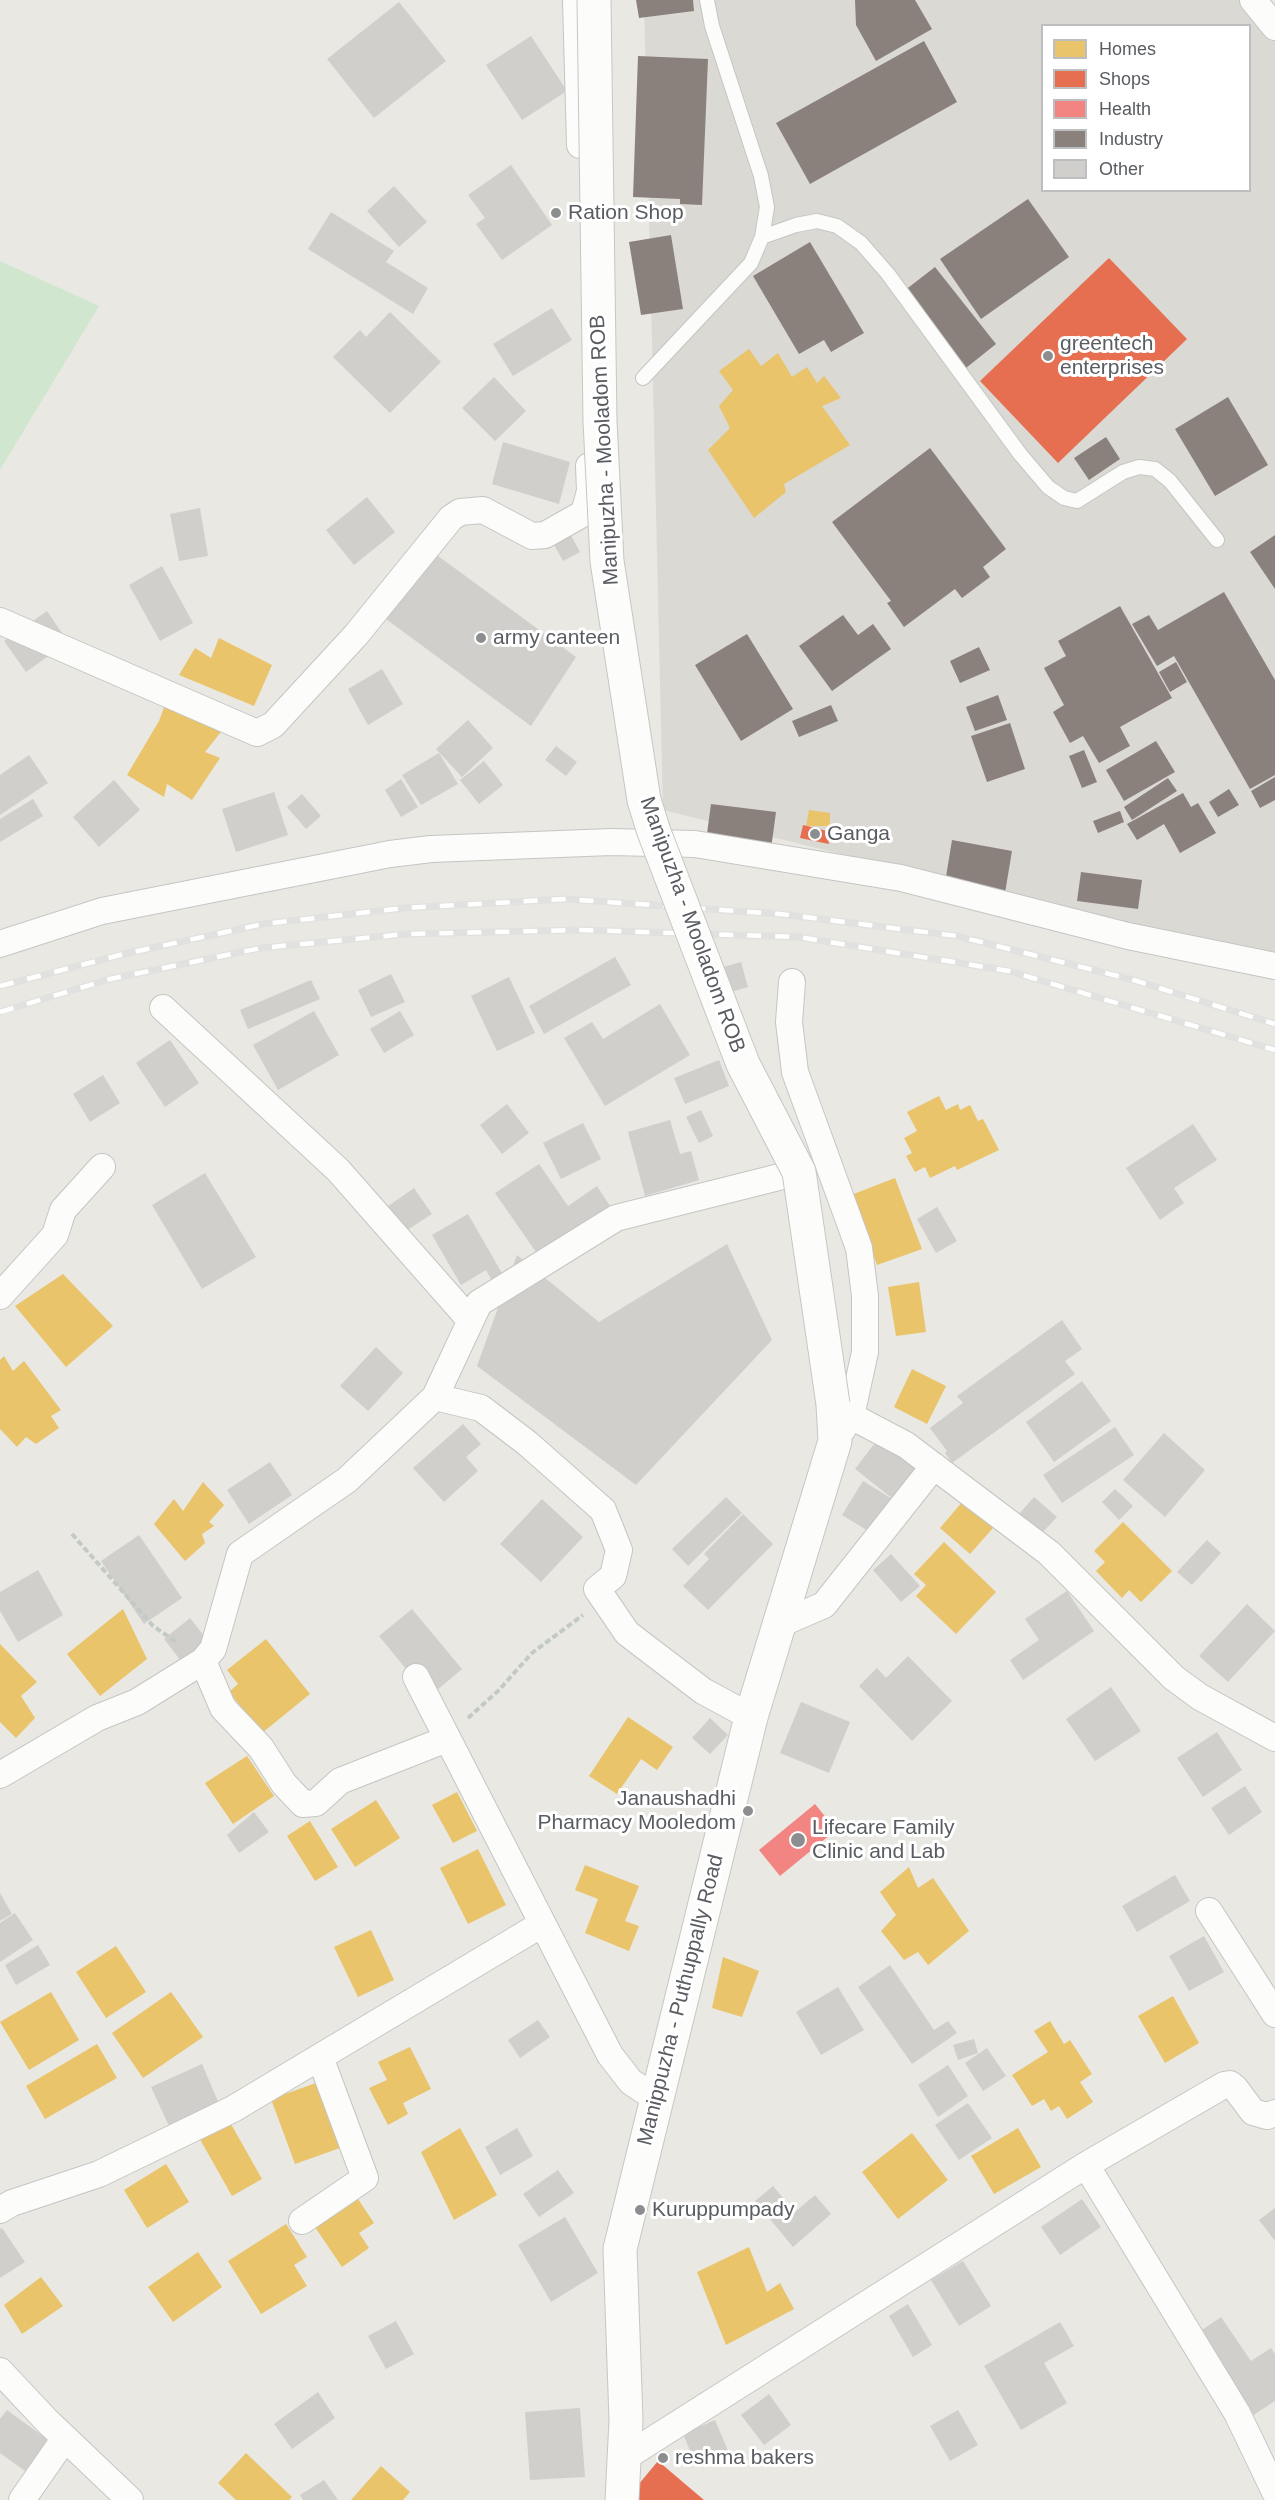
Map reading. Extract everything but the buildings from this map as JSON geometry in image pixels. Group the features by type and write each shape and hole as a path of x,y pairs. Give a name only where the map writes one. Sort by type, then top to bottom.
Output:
{"main road":[{"name":"Manipuzha - Mooladom ROB","path":"594,0 600,421 607,561 644,800 654,832 743,1064 799,1172 840,1420"},
{"name":"Manippuzha - Puthuppally Road","path":"622,2500 626,2420 620,2249 751,1717 840,1420"}],"street":[{"path":"0,621 258,733 273,725 348,644 451,518 460,512 483,510 532,536 545,536 584,513 590,491 576,0"},
{"path":"1253,0 1275,27"},
{"path":"0,944 102,911 390,854 431,849 611,842 695,844 902,878 1128,936 1275,966"},
{"path":"792,982 789,1022 795,1072 859,1248 865,1296 865,1352 840,1420 906,1445 1049,1553 1174,1678 1200,1697 1275,1738"},
{"path":"163,1008 338,1170 470,1320"},
{"path":"0,1296 55,1235 63,1210 102,1167"},
{"path":"0,1775 97,1718 137,1701 203,1660 213,1648 240,1554 347,1480 374,1451 404,1428 435,1397 478,1303 616,1218 799,1172"},
{"path":"435,1397 481,1408 527,1443 603,1510 619,1550 613,1576 597,1589 627,1633 703,1691 751,1717"},
{"path":"780,1624 824,1605 934,1466"},
{"path":"203,1660 223,1708 261,1748 284,1784 303,1804 316,1803 340,1780 445,1735"},
{"path":"416,1677 610,2055 632,2082 657,2099"},
{"path":"1209,1911 1275,2014"},
{"path":"0,2210 12,2203 99,2174 233,2109 542,1924"},
{"path":"302,2221 364,2178 320,2057"},
{"path":"624,2458 1086,2165 1224,2085 1230,2084 1235,2088 1253,2112 1267,2116 1275,2113"},
{"path":"1086,2165 1237,2413 1275,2492"},
{"path":"0,2371 130,2500"},
{"path":"22,2500 65,2438"}],"lane":[{"path":"643,378 751,263 762,237 767,207 761,176 711,26 707,0"},
{"path":"762,237 796,225 817,221 837,226 861,243 888,274 1048,487 1064,498 1077,501 1123,472 1139,467 1155,469 1170,481 1217,540"}],"path":[{"path":"72,1534 153,1626 203,1660"},
{"path":"445,1735 470,1716 532,1653 604,1598"}],"shaded area":[{"path":"644,0 1270,0 1275,6 1275,974 986,890 663,810"}],"green space":[{"path":"0,261 99,306 0,470"}],"railway":[{"path":"0,986 124,954 263,924 404,908 566,899 780,914 957,936 1130,979 1275,1024"},
{"path":"0,1012 110,979 261,948 406,934 581,930 798,937 1009,971 1275,1050"}],"place":[{"name":"Ration Shop","path":"556,213"},
{"name":"greentech enterprises","path":"1048,356"},
{"name":"army canteen","path":"481,638"},
{"name":"Ganga","path":"815,834"},
{"name":"Janaushadhi Pharmacy Mooledom","path":"748,1811"},
{"name":"Lifecare Family Clinic and Lab","path":"798,1840"},
{"name":"Kuruppumpady","path":"640,2210"},
{"name":"reshma bakers","path":"663,2458"}]}
